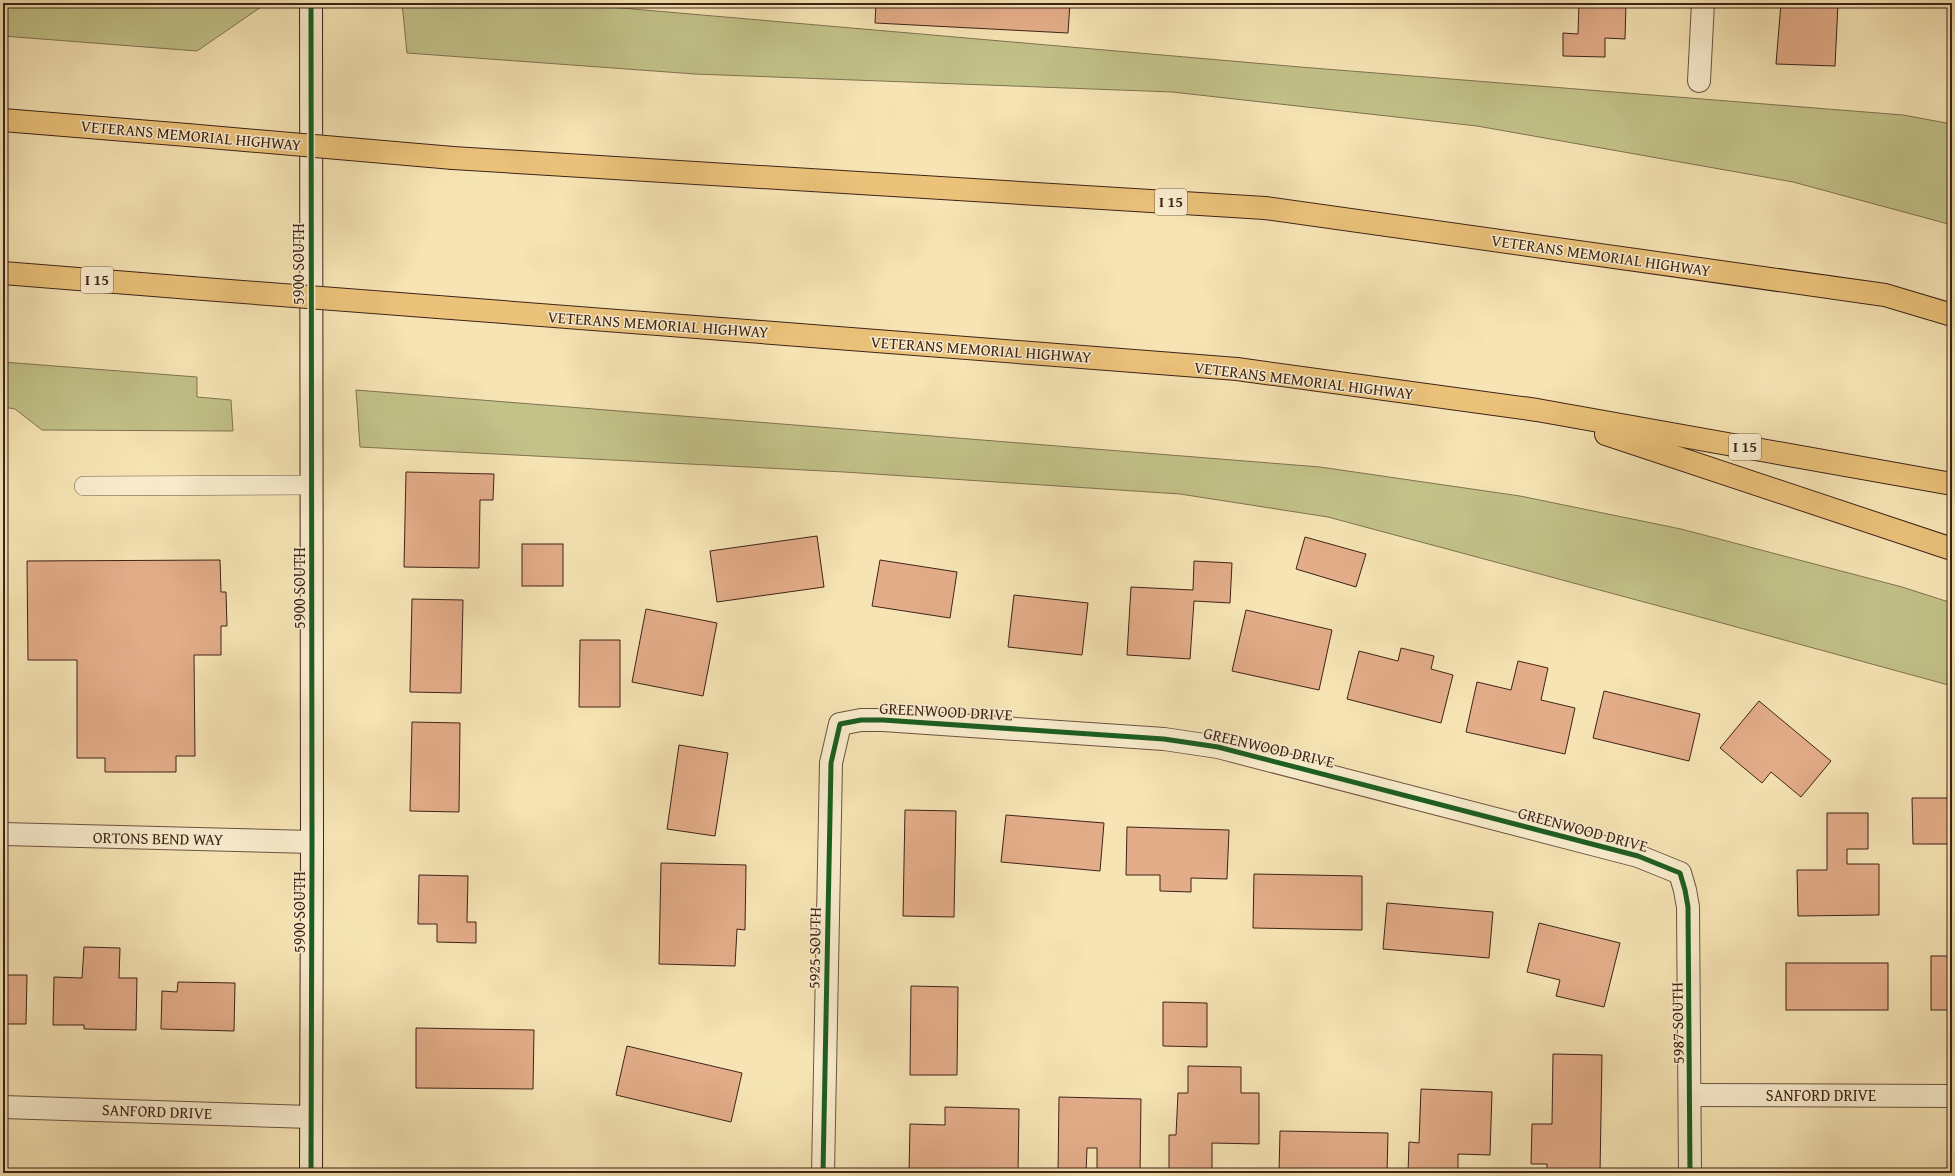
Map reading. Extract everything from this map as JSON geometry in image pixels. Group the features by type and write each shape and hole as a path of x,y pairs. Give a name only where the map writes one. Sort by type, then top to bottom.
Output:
{"highway":[{"name":"VETERANS MEMORIAL HIGHWAY","path":"3,120 453,158 1265,208 1885,296 1952,315"},
{"name":"VETERANS MEMORIAL HIGHWAY","path":"3,273 1237,369 1537,410 1952,484"},
{"path":"1885,296 1952,304"},
{"path":"1537,410 1952,549"}],"street":[{"name":"5900 SOUTH","path":"311,3 311,1173"},
{"path":"1699,82 1703,3"},
{"name":"GREENWOOD DRIVE","path":"840,724 861,720 883,720 1191,742 1245,753 1638,856 1680,873"},
{"name":"5925 SOUTH","path":"823,1173 830,782 831,763 840,724"},
{"name":"ORTONS BEND WAY","path":"3,834 312,842"},
{"name":"5987 SOUTH","path":"1680,873 1686,890 1688,907 1691,1095 1690,1173"},
{"name":"SANFORD DRIVE","path":"1691,1095 1952,1096"},
{"name":"SANFORD DRIVE","path":"3,1107 311,1116"}],"lane":[{"path":"84,486 312,485"}],"green space":[{"path":"3,3 261,3 261,7 197,51 3,36"},
{"path":"402,3 564,3 1300,67 1903,115 1952,124 1952,225 1793,182 1477,126 1172,92 695,74 407,53"},
{"path":"3,362 197,377 197,397 231,400 233,431 42,430 15,409 3,407"},
{"path":"356,390 1320,467 1520,496 1681,529 1902,587 1952,603 1952,686 1328,517 1180,494 844,472 360,447"}],"building":[{"path":"876,3 1070,3 1068,33 875,23"},
{"path":"1579,3 1626,3 1625,39 1605,38 1605,57 1563,56 1563,33 1578,34"},
{"path":"1781,3 1838,3 1835,66 1776,64"},
{"path":"406,472 494,474 493,500 480,500 479,568 404,567"},
{"path":"817,536 824,587 717,602 710,551"},
{"path":"1305,537 1366,554 1356,587 1296,569"},
{"path":"522,544 563,544 563,586 522,586"},
{"path":"220,560 221,592 226,592 227,626 221,626 221,655 194,655 195,756 176,756 176,772 105,772 105,758 77,758 77,660 28,660 27,561"},
{"path":"880,560 957,572 950,618 872,606"},
{"path":"1194,561 1232,563 1230,603 1194,601 1190,659 1127,655 1131,587 1193,590"},
{"path":"1014,595 1088,603 1082,655 1008,647"},
{"path":"412,599 463,600 461,693 410,692"},
{"path":"646,609 717,623 703,696 632,682"},
{"path":"1246,610 1332,630 1319,690 1232,671"},
{"path":"580,640 620,640 620,707 579,707"},
{"path":"1401,648 1434,656 1431,669 1453,675 1441,723 1347,699 1359,651 1398,661"},
{"path":"1518,661 1548,668 1541,700 1575,708 1565,754 1466,732 1477,682 1511,690"},
{"path":"1604,691 1700,714 1689,761 1593,738"},
{"path":"1759,701 1831,761 1801,797 1771,772 1762,783 1720,748"},
{"path":"412,722 460,723 459,812 410,811"},
{"path":"679,745 728,753 715,836 667,829"},
{"path":"1912,798 1952,798 1952,844 1913,844"},
{"path":"905,810 956,811 954,917 903,916"},
{"path":"1827,813 1868,813 1868,849 1847,849 1847,864 1879,864 1879,915 1798,916 1797,870 1827,870"},
{"path":"1006,815 1104,823 1100,871 1001,862"},
{"path":"1127,827 1229,830 1227,879 1191,878 1191,892 1160,891 1160,875 1126,875"},
{"path":"661,863 746,865 745,930 737,929 735,966 659,964"},
{"path":"1254,874 1362,876 1362,930 1253,928"},
{"path":"419,875 468,876 467,922 476,922 476,943 437,942 437,924 418,924"},
{"path":"1387,903 1493,912 1489,958 1383,949"},
{"path":"1539,923 1620,943 1604,1007 1556,996 1560,980 1527,972"},
{"path":"84,947 120,948 119,978 137,978 136,1030 84,1029 84,1025 53,1025 54,977 82,978"},
{"path":"1931,956 1952,956 1952,1010 1931,1010"},
{"path":"1786,963 1888,963 1888,1010 1786,1010"},
{"path":"3,975 27,975 26,1024 3,1024"},
{"path":"178,982 235,983 234,1031 161,1029 162,991 177,992"},
{"path":"911,986 958,987 957,1075 910,1075"},
{"path":"1163,1002 1207,1003 1207,1047 1163,1046"},
{"path":"416,1028 534,1030 533,1089 416,1088"},
{"path":"627,1046 742,1073 731,1122 616,1095"},
{"path":"1553,1054 1602,1055 1600,1173 1547,1173 1547,1164 1531,1164 1532,1124 1552,1124"},
{"path":"1188,1066 1241,1067 1241,1093 1259,1093 1259,1144 1212,1143 1212,1173 1169,1173 1169,1135 1176,1135 1178,1093 1188,1093"},
{"path":"1421,1089 1492,1092 1490,1155 1458,1154 1458,1173 1408,1173 1409,1142 1419,1143"},
{"path":"1059,1097 1141,1099 1140,1173 1097,1173 1097,1148 1087,1148 1086,1173 1058,1173"},
{"path":"945,1107 1019,1109 1018,1173 909,1173 910,1124 945,1125"},
{"path":"1280,1131 1388,1133 1387,1173 1279,1173"}],"cycle path":[{"path":"311,3 311,1173"},
{"path":"823,1173 831,763 840,724 861,720 883,720 1164,739 1218,747 1638,856 1680,873 1688,907 1690,1173"}]}
